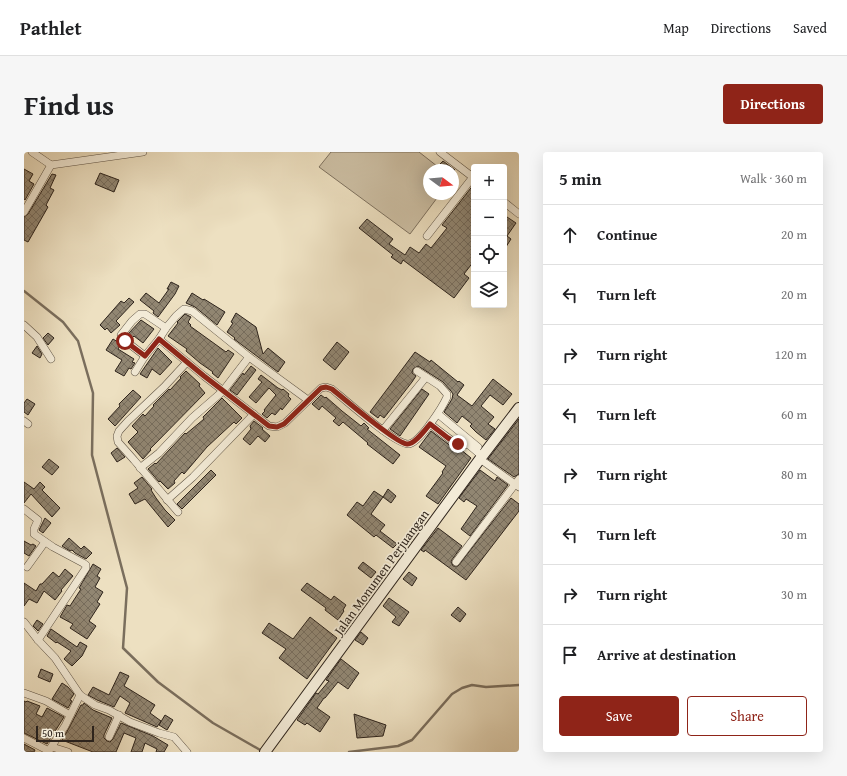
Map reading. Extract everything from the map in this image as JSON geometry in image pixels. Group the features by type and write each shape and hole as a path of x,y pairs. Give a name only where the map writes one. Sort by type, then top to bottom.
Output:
{"street":[{"path":"32,152 51,165 143,152"},
{"path":"440,152 471,176"},
{"path":"24,212 51,165"},
{"path":"427,236 471,181"},
{"path":"507,204 519,214"},
{"path":"135,372 166,328 181,311 188,310 192,311 249,357 308,400"},
{"path":"145,356 123,339 121,335 124,330 137,316 142,314 145,314 166,328"},
{"path":"24,325 37,337 51,359"},
{"path":"159,339 269,426 277,427 284,424 321,388 326,387 332,389 383,430 402,443 407,444 412,443 430,424 438,414 447,398 447,394 440,386 418,371"},
{"path":"140,468 159,453 192,418 224,390 249,357"},
{"path":"178,512 118,442 117,436 128,421 164,387 187,362"},
{"path":"383,430 426,376"},
{"name":"Jalan Monumen Perjuangan","path":"267,748 519,408"},
{"path":"167,500 193,477 254,414"},
{"path":"438,414 482,456"},
{"path":"430,424 455,443 469,446 518,484 456,562"},
{"path":"24,509 37,519 38,521 34,532 45,542 86,565 86,568 38,640"},
{"path":"25,568 45,542"},
{"path":"24,622 55,658 80,695 130,722 174,737 186,751"},
{"path":"24,694 46,701 70,715"},
{"path":"50,750 65,726 80,695"},
{"path":"109,737 119,715"},
{"path":"24,738 50,750 68,752"}],"shaded area":[{"path":"331,152 419,152 434,164 423,164 423,200 436,200 410,234 319,167"}],"building":[{"path":"443,161 447,164 440,164"},
{"path":"24,169 33,174 29,181 34,184 25,200 24,199"},
{"path":"100,173 119,180 114,192 95,184"},
{"path":"52,174 56,175 50,188 54,190 46,205 48,207 28,242 24,240 24,217 28,214"},
{"path":"471,188 471,265 464,274 469,278 454,298 403,260 401,264 391,257 393,255 359,228 367,219 393,239 389,244 405,255 410,247 419,253 426,244 431,248 447,228 442,225"},
{"path":"507,217 516,223 507,236"},
{"path":"507,236 511,239 507,245"},
{"path":"171,282 179,286 158,317 153,313 154,311 140,300 146,293 159,303 169,289 167,289"},
{"path":"192,293 225,312 217,325 195,307 186,303"},
{"path":"129,298 134,302 116,321 120,325 111,333 107,328 105,330 100,325 121,301 124,303"},
{"path":"236,313 256,327 263,354 268,348 285,362 278,372 227,332 233,323 231,322"},
{"path":"185,314 191,317 188,322 191,325 190,326 226,352 228,350 234,354 218,378 212,373 213,372 186,351 187,349 168,336 178,323 177,322"},
{"path":"141,320 154,329 143,343 134,336 132,338 128,334"},
{"path":"48,333 54,338 48,345 43,338"},
{"path":"113,339 121,344 118,349 134,359 132,362 135,363 131,369 129,368 124,376 115,371 122,360 106,350"},
{"path":"337,342 349,352 335,370 323,360"},
{"path":"37,346 42,354 40,358 32,353"},
{"path":"158,348 172,362 160,375 152,369 147,378 140,374"},
{"path":"415,352 430,362 431,360 458,382 459,381 464,385 457,395 472,406 493,379 512,394 503,405 490,395 481,406 494,417 488,424 495,429 486,440 470,426 472,424 462,416 457,423 444,412 452,399 453,394 443,382 418,366 413,369 412,373 416,376 384,418 380,415 378,418 370,412"},
{"path":"251,366 256,370 237,395 230,390 243,373 244,375"},
{"path":"186,371 200,384 199,386 205,393 150,449 151,450 143,459 128,442 138,432 132,426 143,414 145,416 154,406 153,405 169,389 170,390"},
{"path":"261,375 278,388 283,389 289,394 288,396 291,399 282,410 281,408 275,415 272,413 267,418 262,414 276,395 269,388 256,403 249,397 262,382 258,379"},
{"path":"422,389 429,394 400,436 390,429"},
{"path":"133,390 141,397 115,426 108,419 120,406 119,404"},
{"path":"321,395 325,398 326,397 361,426 364,423 369,428 367,429 400,455 393,464 367,444 368,443 343,422 339,426 333,421 336,418 322,406 319,410 312,404"},
{"path":"222,398 242,418 236,424 234,422 207,447 184,474 182,472 174,481 175,483 168,489 160,481 159,482 148,469 155,463 156,464 185,433 186,434 204,419 203,417"},
{"path":"27,399 35,404 28,415 24,412 24,403"},
{"path":"519,419 519,474 514,477 488,459"},
{"path":"254,421 270,436 265,442 258,436 250,445 243,439 251,429 250,426"},
{"path":"431,431 452,447 460,449 471,458 438,504 426,496 443,473 442,472 446,466 419,447"},
{"path":"117,448 125,457 117,462 111,453"},
{"path":"49,459 59,467 52,475 42,467"},
{"path":"211,470 216,475 182,509 177,504"},
{"path":"480,470 495,481 497,477 508,485 470,536 461,529 477,506 466,499 464,502 459,498"},
{"path":"142,477 152,489 151,490 165,510 175,520 168,527 145,499 135,504 129,494 138,488 134,483"},
{"path":"24,482 34,489 40,482 45,487 42,490 60,508 52,517 31,494 24,503"},
{"path":"388,489 396,496 391,503 383,497"},
{"path":"374,491 383,497 371,514 385,525 380,531 397,544 393,548 376,535 374,537 347,515 357,502 363,506"},
{"path":"511,498 519,504 519,511 466,580 425,550 424,552 421,550 438,528 462,546 451,561 453,566 458,566"},
{"path":"45,518 51,523 43,533 39,530"},
{"path":"69,538 81,549 84,546 92,553 86,559 72,550 70,551 62,546"},
{"path":"24,541 36,546 29,556 24,553"},
{"path":"363,562 376,572 371,578 358,568"},
{"path":"93,564 101,569 97,576 100,578 95,587 103,592 97,602 100,604 89,621 96,626 87,639 70,628 73,624 60,617 67,605 70,606 81,589 79,588"},
{"path":"65,569 73,576 55,600 44,591 37,603 29,599 24,606 24,583 36,591 40,584 42,584 53,572 59,577"},
{"path":"409,572 417,578 412,586 403,579"},
{"path":"307,583 331,600 334,596 346,605 338,620 325,610 326,608 301,590"},
{"path":"389,598 409,612 399,626 392,622 396,617 383,606"},
{"path":"458,607 466,614 460,622 451,615"},
{"path":"310,617 337,638 307,679 279,658 286,649 262,633 269,623 293,639"},
{"path":"37,620 43,624 38,631 33,626"},
{"path":"51,629 77,647 80,642 87,646 82,656 72,666 64,659 71,651 47,636"},
{"path":"361,632 368,638 363,645 355,640"},
{"path":"341,659 359,673 348,689 338,682 317,708 330,717 320,732 307,723 305,725 297,720 316,693 318,694 329,681 326,680"},
{"path":"41,669 53,674 50,682 38,677"},
{"path":"120,672 129,676 124,686 155,705 150,713 161,721 157,727 125,713 130,703 120,696 114,707 88,695 93,687 109,695"},
{"path":"62,683 74,694 70,700 72,701 68,708 52,699"},
{"path":"24,701 40,706 36,714 42,717 47,708 64,717 47,744 24,733"},
{"path":"84,703 93,710 112,718 104,735 104,738 107,741 110,742 113,739 121,723 153,736 168,745 164,752 156,752 157,749 145,743 142,752 131,752 136,738 124,733 116,752 93,752 62,740 81,705"},
{"path":"354,714 386,725 383,736 357,738"},
{"path":"165,715 173,720 167,730 159,725"},
{"path":"24,744 35,750 34,752 24,752"}],"waterway":[{"path":"24,291 63,322 78,341 93,393 92,455 127,588 123,648 158,682 213,723 262,751"},
{"path":"349,752 398,746 412,740 452,694 462,688 472,685 486,687 519,685"}],"route":[{"path":"125,341 145,356 159,339 269,426 277,427 284,424 321,388 326,387 332,389 383,430 402,443 412,443 430,424 458,444"}]}
